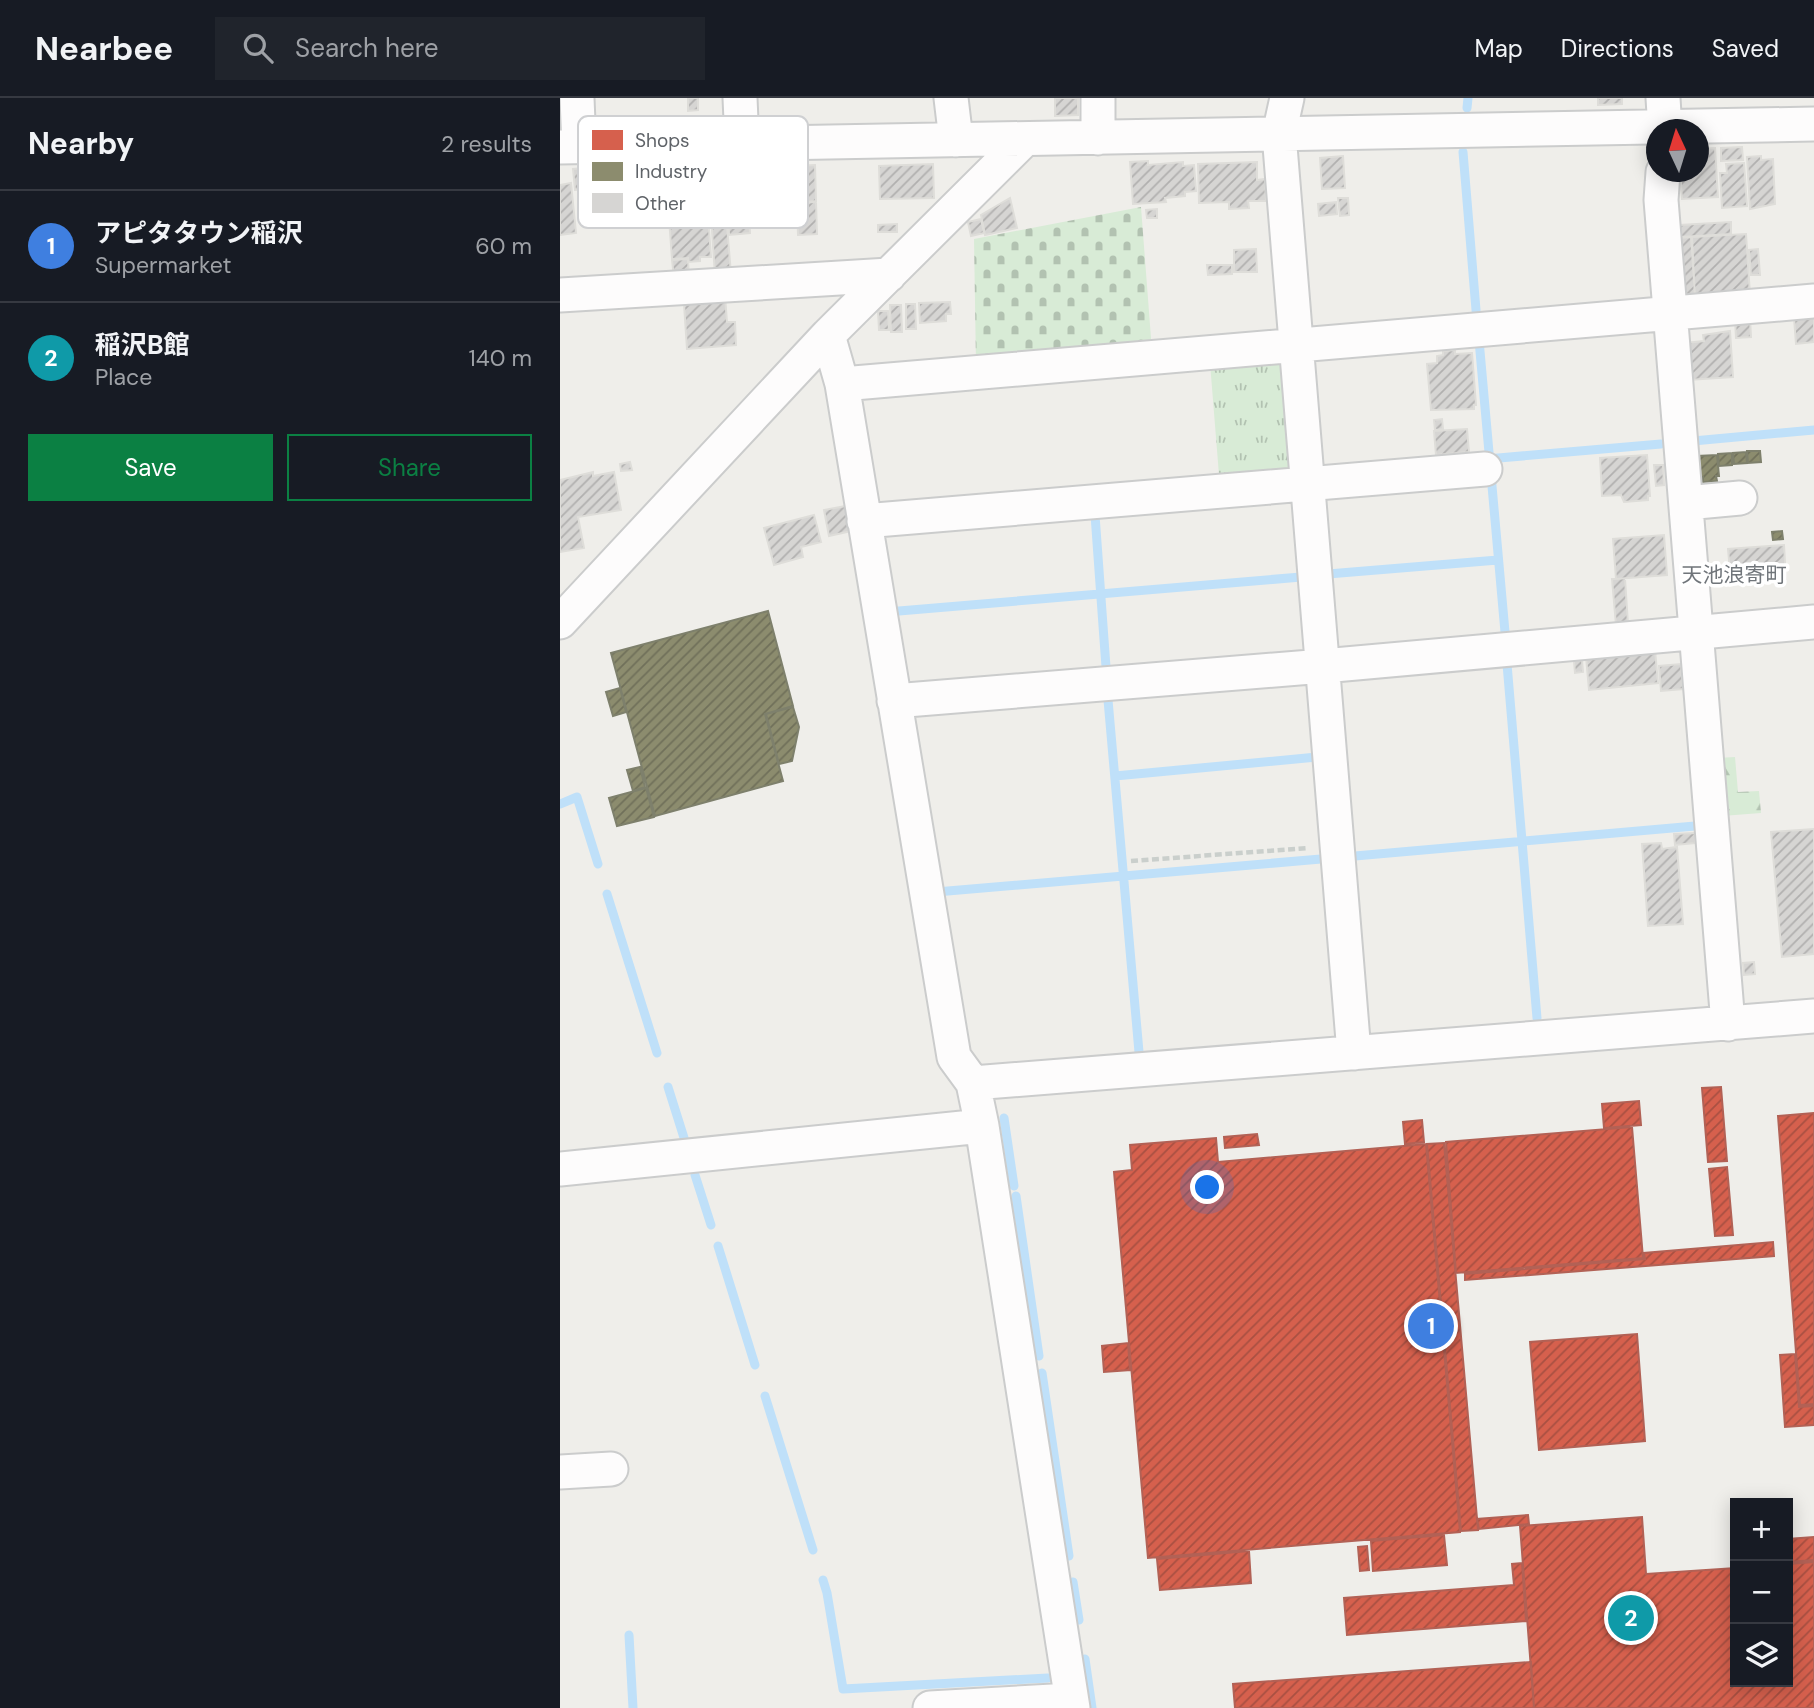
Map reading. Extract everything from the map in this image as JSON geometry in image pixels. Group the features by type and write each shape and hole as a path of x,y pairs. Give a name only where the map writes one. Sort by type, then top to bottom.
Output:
{"street":[{"path":"569,147 577,98"},
{"path":"740,98 741,116"},
{"path":"951,98 956,140"},
{"path":"1098,98 1098,138"},
{"path":"1287,98 1279,134 1354,1053"},
{"path":"808,142 1279,134 1664,118 1814,124"},
{"path":"560,622 828,335 1025,139"},
{"path":"1662,182 1661,200 1728,1024"},
{"path":"560,295 889,275"},
{"path":"842,384 1814,301"},
{"path":"828,335 842,384 954,1057 974,1083 982,1126 1072,1704 930,1708"},
{"path":"864,521 1485,469"},
{"path":"1686,503 1740,498"},
{"path":"894,701 1814,622"},
{"path":"974,1083 1814,1016"},
{"path":"560,1169 982,1126"},
{"path":"560,1472 611,1469"}],"path":[{"path":"1131,861 1338,846"}],"green space":[{"path":"1141,207 1152,351 976,365 974,239"},
{"path":"1273,358 1283,365 1292,468 1219,475 1210,363"},
{"path":"1735,757 1738,792 1759,791 1761,813 1722,816 1717,758"}],"building: Shops":[{"path":"1721,1087 1727,1161 1708,1162 1702,1088"},
{"path":"1639,1101 1641,1125 1604,1128 1602,1104"},
{"path":"1814,1113 1814,1404 1800,1405 1778,1116"},
{"path":"1422,1120 1424,1142 1405,1144 1403,1122"},
{"path":"1632,1127 1643,1258 1456,1273 1446,1142"},
{"path":"1257,1134 1259,1145 1225,1148 1224,1137"},
{"path":"1216,1138 1218,1162 1426,1144 1460,1532 1148,1558 1114,1172 1132,1170 1130,1145"},
{"path":"1444,1143 1478,1530 1461,1531 1427,1144"},
{"path":"1727,1167 1733,1235 1715,1236 1709,1169"},
{"path":"1773,1242 1774,1256 1465,1280 1465,1274 1645,1259 1644,1253"},
{"path":"1637,1334 1645,1441 1539,1450 1530,1342"},
{"path":"1128,1343 1130,1370 1104,1372 1102,1346"},
{"path":"1795,1354 1799,1407 1814,1406 1814,1425 1785,1427 1780,1355"},
{"path":"1528,1515 1529,1524 1479,1529 1477,1519"},
{"path":"1642,1517 1646,1574 1730,1568 1730,1687 1793,1687 1793,1564 1814,1562 1814,1708 1534,1708 1520,1526"},
{"path":"1444,1535 1447,1565 1373,1571 1371,1541"},
{"path":"1814,1537 1814,1560 1793,1562 1793,1539"},
{"path":"1367,1546 1369,1570 1360,1571 1358,1547"},
{"path":"1249,1551 1251,1583 1160,1590 1157,1559"},
{"path":"1522,1563 1526,1621 1347,1635 1344,1598 1514,1585 1512,1564"},
{"path":"1531,1662 1534,1708 1235,1708 1233,1684"}],"building: Industry":[{"path":"1747,451 1760,451 1761,462 1748,463"},
{"path":"1746,452 1747,463 1734,464 1733,453"},
{"path":"1732,453 1732,465 1719,466 1718,454"},
{"path":"1717,455 1717,481 1703,482 1703,477 1698,477 1697,456"},
{"path":"1782,531 1783,539 1773,540 1772,532"},
{"path":"768,611 793,706 765,714 783,781 655,816 611,653"},
{"path":"620,688 626,712 613,716 606,692"},
{"path":"793,707 799,727 792,761 779,764 766,714"},
{"path":"640,767 645,787 633,791 627,770"},
{"path":"646,788 654,817 617,826 609,798"}],"building: Other":[{"path":"688,98 698,98 698,110 688,111"},
{"path":"1055,98 1078,98 1078,115 1055,116"},
{"path":"1598,98 1622,98 1622,104 1598,105"},
{"path":"1742,147 1743,160 1721,161 1721,148"},
{"path":"1709,148 1715,148 1718,197 1682,199 1681,182 1709,182"},
{"path":"1343,156 1345,188 1322,189 1320,158"},
{"path":"1761,156 1761,160 1773,159 1775,204 1750,209 1747,157"},
{"path":"1148,161 1148,165 1183,162 1183,166 1194,165 1196,191 1185,192 1185,196 1165,198 1166,202 1133,204 1130,162"},
{"path":"1257,162 1257,180 1265,179 1266,201 1248,201 1249,208 1229,209 1229,202 1199,203 1198,164"},
{"path":"1744,163 1747,206 1722,208 1720,173 1727,173 1726,164"},
{"path":"933,164 934,198 880,199 879,166"},
{"path":"808,165 815,165 816,201 808,202"},
{"path":"573,169 578,169 578,190 575,190"},
{"path":"571,183 576,233 560,235 560,185"},
{"path":"1010,198 1017,228 985,235 981,215"},
{"path":"1338,198 1348,198 1349,215 1340,216"},
{"path":"808,202 816,202 817,234 798,235 798,228 808,228"},
{"path":"1336,202 1337,214 1319,216 1318,204"},
{"path":"1157,209 1157,218 1147,218 1146,210"},
{"path":"981,219 984,233 971,236 968,222"},
{"path":"1731,222 1731,234 1680,237 1680,225"},
{"path":"897,224 897,232 878,232 878,225"},
{"path":"670,228 709,228 711,257 700,257 700,261 688,262 688,258 672,259"},
{"path":"712,228 727,228 731,274 715,275"},
{"path":"729,228 750,228 750,233 729,235"},
{"path":"1746,234 1750,295 1695,299 1692,237"},
{"path":"1691,237 1695,295 1684,296 1678,238"},
{"path":"1256,249 1257,272 1234,272 1234,250"},
{"path":"1758,249 1760,275 1751,275 1749,250"},
{"path":"688,259 689,277 674,278 672,260"},
{"path":"1207,265 1232,265 1232,274 1208,275"},
{"path":"725,296 727,322 735,322 736,345 687,349 684,304"},
{"path":"950,302 951,314 946,314 946,321 920,323 919,303"},
{"path":"906,304 915,304 916,329 906,329"},
{"path":"890,305 901,305 902,332 891,332"},
{"path":"878,311 888,311 889,330 879,330"},
{"path":"1814,316 1814,342 1796,344 1794,318"},
{"path":"1750,318 1751,337 1736,338 1735,319"},
{"path":"1730,331 1733,377 1688,380 1685,343 1704,341 1703,335"},
{"path":"1455,350 1455,354 1472,353 1476,405 1474,409 1431,410 1427,364 1437,363 1437,356 1443,355 1443,351"},
{"path":"1442,419 1443,429 1435,430 1434,420"},
{"path":"1467,429 1469,452 1436,455 1434,431"},
{"path":"1647,455 1648,500 1624,502 1621,495 1602,496 1600,458"},
{"path":"630,462 632,470 621,471 620,464"},
{"path":"1654,465 1663,465 1664,485 1656,486"},
{"path":"593,472 593,476 614,472 621,510 578,517 584,548 560,552 560,480"},
{"path":"851,505 856,530 829,536 824,510"},
{"path":"814,515 821,542 801,547 803,557 774,565 764,528"},
{"path":"1664,535 1667,575 1616,579 1613,539"},
{"path":"1784,545 1786,579 1731,583 1728,549"},
{"path":"1612,579 1625,579 1628,624 1616,625"},
{"path":"1655,650 1658,683 1589,690 1586,657"},
{"path":"1582,660 1583,672 1575,673 1574,661"},
{"path":"1681,664 1683,689 1661,691 1659,666"},
{"path":"1814,829 1814,954 1782,957 1771,832"},
{"path":"1695,833 1695,843 1675,845 1674,834"},
{"path":"1661,843 1662,849 1677,847 1683,924 1648,926 1642,844"},
{"path":"1754,962 1755,974 1744,975 1743,963"}],"waterway":[{"path":"1467,108 1468,98"},
{"path":"1463,152 1477,322"},
{"path":"1479,340 1505,632"},
{"path":"1693,441 1814,430"},
{"path":"1487,459 1661,444"},
{"path":"1095,515 1106,667"},
{"path":"1328,574 1498,560"},
{"path":"887,612 1301,577"},
{"path":"1507,664 1537,1018"},
{"path":"1108,700 1139,1052"},
{"path":"1115,776 1317,757"},
{"path":"560,804 577,797 598,864"},
{"path":"1355,856 1695,826"},
{"path":"936,892 1321,859"},
{"path":"607,894 657,1053"},
{"path":"668,1087 685,1141"},
{"path":"1004,1118 1014,1186"},
{"path":"695,1175 711,1225"},
{"path":"1016,1196 1039,1356"},
{"path":"718,1246 755,1365"},
{"path":"1042,1373 1069,1556"},
{"path":"765,1396 813,1550"},
{"path":"823,1580 843,1689 1048,1678"},
{"path":"1073,1582 1079,1620"},
{"path":"629,1635 633,1708"},
{"path":"1085,1659 1092,1708"}],"place":[{"name":"アピタタウン稲沢","path":"1431,1326"},
{"name":"稲沢B館","path":"1631,1618"}],"district":[{"name":"天池浪寄町","path":"1734,575"}]}
